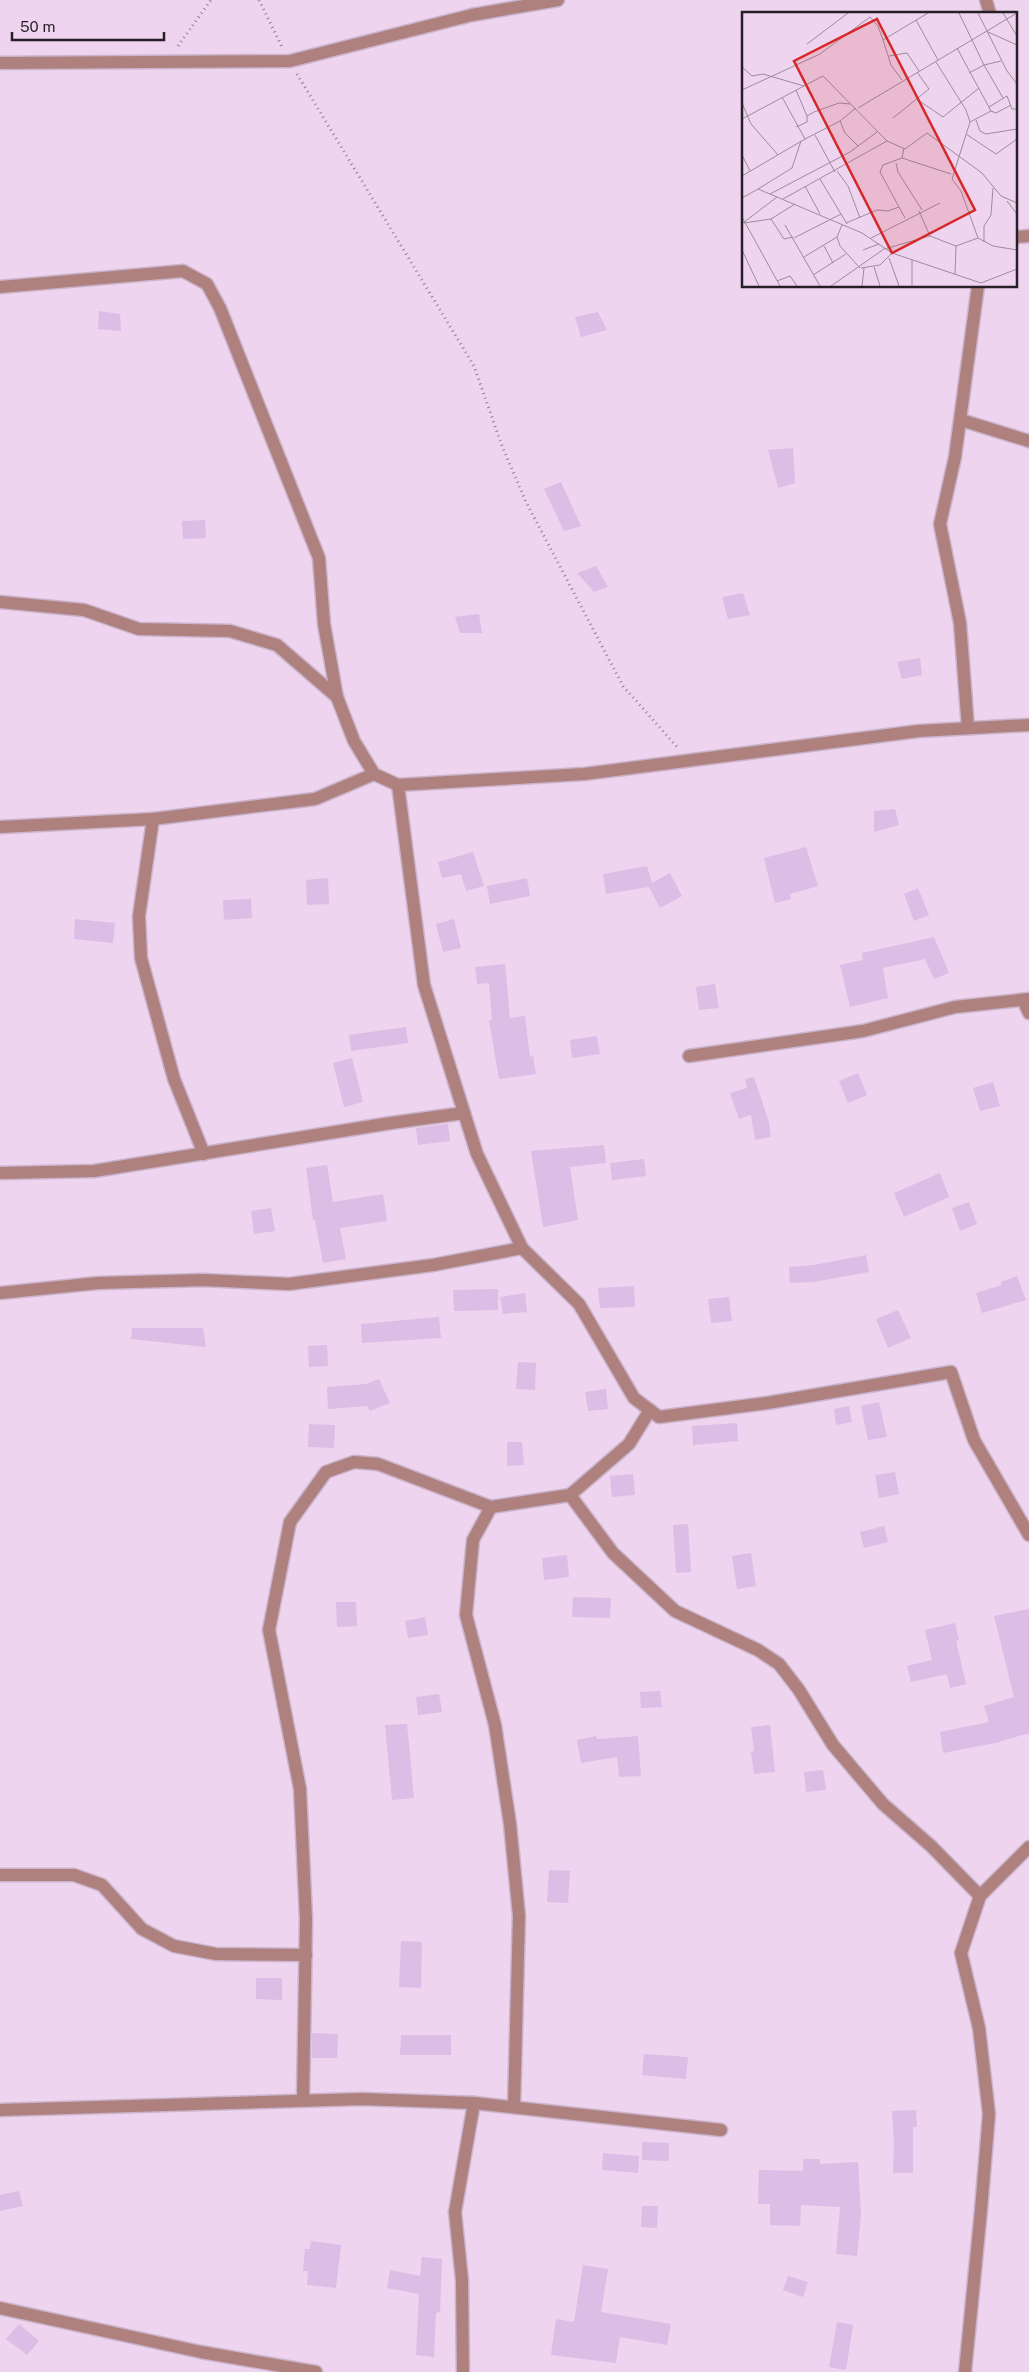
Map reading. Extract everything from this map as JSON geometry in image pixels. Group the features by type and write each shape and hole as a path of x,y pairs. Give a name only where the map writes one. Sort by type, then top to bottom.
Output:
{"street":[{"path":"0,63 290,62 472,15 558,0"},
{"path":"1016,237 1029,236"},
{"path":"0,287 183,271 207,284 220,308 319,558 324,624 336,697 354,741 374,774 398,785 584,774 919,731 1029,725"},
{"path":"968,728 960,622 940,524 955,457 978,288"},
{"path":"960,420 1029,441"},
{"path":"0,602 84,610 139,629 230,632 239,634 277,645 336,697"},
{"path":"0,827 153,819 315,799 374,774"},
{"path":"398,785 424,985 477,1154 522,1248 579,1304 634,1398 659,1417 767,1403 951,1372 974,1440 1029,1535"},
{"path":"153,819 139,916 141,958 174,1078 204,1154"},
{"path":"689,1056 864,1031 955,1007 1026,999 1029,1013"},
{"path":"0,1173 94,1171 464,1113"},
{"path":"0,1293 108,1283 203,1280 289,1284 433,1265 522,1248"},
{"path":"303,2100 306,1919 300,1788 269,1630 290,1522 326,1472 354,1462 378,1464 491,1507 570,1495 629,1444 650,1410"},
{"path":"570,1495 613,1553 675,1611 758,1650 779,1664 799,1690 833,1745 883,1804 931,1846 980,1896"},
{"path":"491,1507 473,1540 466,1615 495,1725 510,1824 519,1916 514,2106"},
{"path":"965,2372 981,2210 988,2114 978,2028 961,1953 980,1896 1029,1847"},
{"path":"0,1875 74,1875 102,1885 142,1929 174,1946 216,1954 306,1955"},
{"path":"0,2110 371,2099 514,2106 721,2130"},
{"path":"463,2372 462,2280 455,2212 474,2103"},
{"path":"0,2308 201,2352 316,2372"}],"path":[{"path":"167,62 212,0"},
{"path":"260,0 290,62 474,366 502,446 526,502 623,686 689,761"}],"building":[{"path":"99,311 120,314 121,331 98,329"},
{"path":"598,312 607,330 581,337 575,317"},
{"path":"793,448 795,483 778,488 768,450"},
{"path":"561,482 581,526 564,531 544,489"},
{"path":"205,520 206,538 183,539 182,521"},
{"path":"596,566 608,587 594,592 577,573"},
{"path":"743,593 750,615 728,619 722,597"},
{"path":"479,614 482,633 460,633 455,617"},
{"path":"920,658 922,675 902,679 897,662"},
{"path":"895,809 899,825 874,832 874,811"},
{"path":"806,847 818,886 790,894 791,899 775,903 764,858"},
{"path":"473,852 484,886 466,891 461,874 442,878 438,862"},
{"path":"647,866 652,883 670,873 682,896 660,908 649,887 606,894 603,874"},
{"path":"328,878 329,904 307,905 306,880"},
{"path":"527,878 530,896 490,904 487,886"},
{"path":"918,888 929,915 914,921 904,894"},
{"path":"251,899 252,918 224,920 223,900"},
{"path":"75,919 115,923 113,943 74,939"},
{"path":"454,919 461,948 443,952 436,924"},
{"path":"934,937 949,973 934,979 925,959 883,968 888,998 850,1007 840,965 863,960 862,953"},
{"path":"505,964 510,1018 525,1016 530,1057 533,1056 536,1074 499,1079 489,1020 492,1020 489,983 477,984 475,967"},
{"path":"715,984 719,1008 699,1010 696,987"},
{"path":"406,1027 408,1043 351,1051 349,1035"},
{"path":"597,1036 600,1054 572,1058 570,1040"},
{"path":"352,1058 363,1102 344,1107 333,1063"},
{"path":"858,1073 867,1095 848,1103 839,1081"},
{"path":"754,1077 769,1122 771,1137 755,1140 751,1115 739,1119 730,1093 747,1088 745,1079"},
{"path":"993,1082 1000,1106 980,1111 973,1088"},
{"path":"448,1124 450,1141 418,1145 416,1128"},
{"path":"604,1145 606,1163 570,1167 578,1220 543,1227 531,1151"},
{"path":"644,1159 646,1176 612,1180 610,1163"},
{"path":"327,1165 333,1202 383,1194 387,1221 340,1228 346,1259 323,1263 315,1220 313,1220 306,1168"},
{"path":"940,1173 949,1197 904,1217 894,1193"},
{"path":"969,1202 977,1224 960,1231 952,1208"},
{"path":"271,1208 275,1231 254,1234 251,1211"},
{"path":"866,1255 869,1272 813,1282 790,1283 789,1267 814,1265"},
{"path":"1017,1276 1026,1300 982,1313 976,1293 1002,1285 1001,1282"},
{"path":"634,1286 635,1307 600,1308 598,1288"},
{"path":"498,1289 498,1310 454,1311 453,1290"},
{"path":"525,1293 527,1312 503,1314 500,1297"},
{"path":"729,1297 732,1321 711,1323 708,1299"},
{"path":"898,1310 911,1338 888,1348 876,1319"},
{"path":"439,1317 441,1338 362,1343 361,1324"},
{"path":"132,1328 203,1328 206,1347 131,1339"},
{"path":"327,1345 328,1366 309,1367 308,1346"},
{"path":"518,1362 536,1363 535,1390 516,1389"},
{"path":"379,1379 390,1403 370,1411 367,1406 328,1409 327,1387 366,1384"},
{"path":"606,1389 608,1409 588,1411 585,1392"},
{"path":"879,1402 887,1437 868,1440 861,1406"},
{"path":"849,1406 852,1422 836,1425 834,1409"},
{"path":"737,1423 738,1441 693,1445 692,1426"},
{"path":"309,1424 335,1425 334,1448 308,1447"},
{"path":"507,1442 522,1442 524,1465 507,1466"},
{"path":"895,1472 899,1494 879,1498 875,1475"},
{"path":"633,1474 635,1495 612,1497 610,1476"},
{"path":"688,1524 691,1572 676,1573 673,1525"},
{"path":"884,1526 888,1542 864,1548 860,1532"},
{"path":"751,1553 756,1586 737,1589 732,1556"},
{"path":"567,1555 569,1577 544,1580 542,1558"},
{"path":"573,1597 611,1598 610,1618 572,1617"},
{"path":"336,1602 356,1602 357,1626 337,1627"},
{"path":"1029,1609 1029,1733 995,1743 943,1753 940,1732 989,1722 984,1706 1014,1697 994,1616"},
{"path":"425,1617 428,1635 408,1638 405,1621"},
{"path":"955,1623 959,1640 956,1641 966,1684 950,1688 947,1674 911,1682 907,1666 932,1660 925,1630"},
{"path":"660,1691 662,1707 641,1708 640,1692"},
{"path":"439,1694 442,1712 418,1715 416,1697"},
{"path":"407,1724 414,1798 392,1800 385,1725"},
{"path":"770,1725 775,1772 754,1774 751,1752 754,1751 751,1727"},
{"path":"596,1736 597,1739 638,1736 641,1776 619,1777 617,1757 581,1763 577,1740"},
{"path":"823,1770 826,1790 806,1792 804,1772"},
{"path":"549,1870 570,1871 568,1903 547,1902"},
{"path":"401,1941 422,1942 421,1988 399,1987"},
{"path":"256,1978 282,1978 282,2000 256,1999"},
{"path":"312,2033 338,2034 337,2058 312,2058"},
{"path":"401,2035 451,2035 451,2055 400,2055"},
{"path":"644,2054 688,2057 686,2079 642,2075"},
{"path":"916,2110 917,2127 913,2127 913,2173 893,2173 892,2111"},
{"path":"642,2142 669,2143 669,2161 642,2160"},
{"path":"603,2153 639,2156 638,2173 602,2170"},
{"path":"803,2159 820,2159 820,2164 858,2162 861,2214 857,2256 836,2254 840,2207 801,2205 800,2226 770,2225 770,2204 758,2204 759,2170 803,2171"},
{"path":"19,2191 23,2206 0,2211 0,2195"},
{"path":"642,2206 658,2206 657,2228 641,2227"},
{"path":"311,2241 341,2245 336,2288 307,2285 308,2271 303,2271 305,2249 310,2249"},
{"path":"422,2257 442,2259 440,2312 436,2313 434,2357 416,2355 419,2294 387,2288 390,2270 420,2276"},
{"path":"583,2265 608,2269 601,2312 671,2324 667,2345 620,2337 616,2363 551,2355 556,2319 574,2322"},
{"path":"788,2276 808,2282 803,2297 783,2290"},
{"path":"837,2322 853,2325 846,2370 829,2367"},
{"path":"19,2324 39,2341 27,2355 6,2339"}]}
